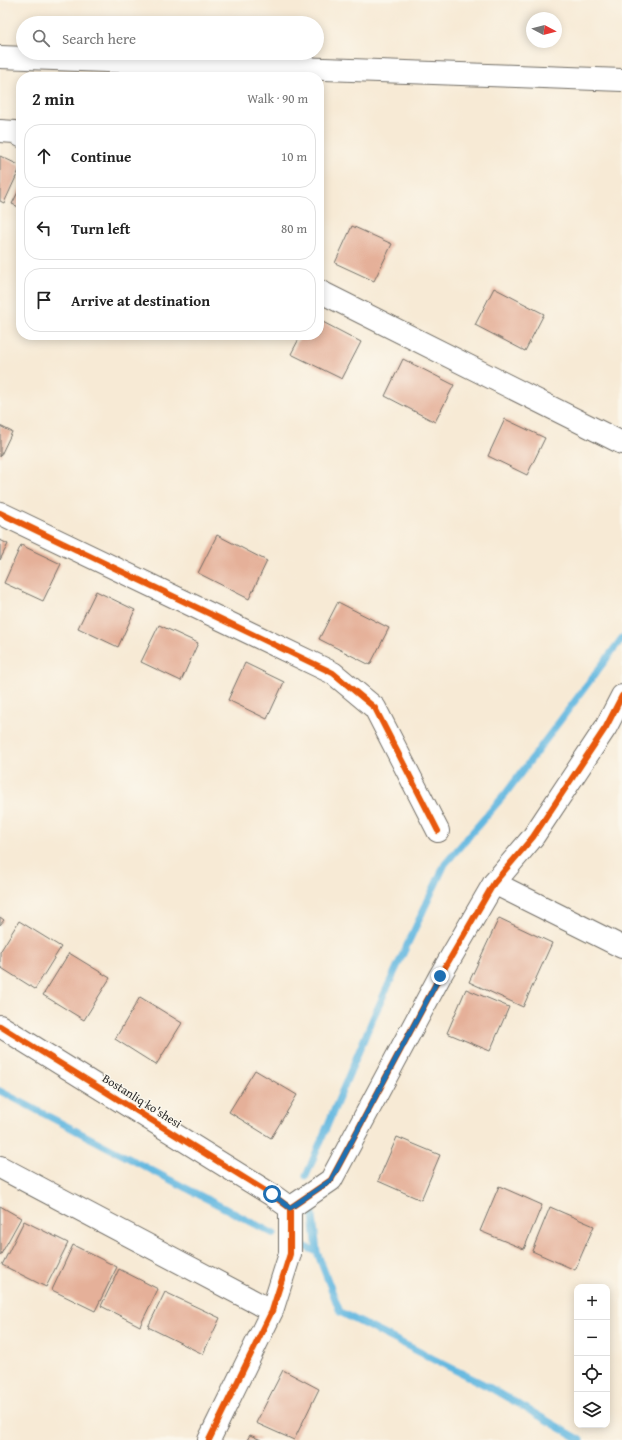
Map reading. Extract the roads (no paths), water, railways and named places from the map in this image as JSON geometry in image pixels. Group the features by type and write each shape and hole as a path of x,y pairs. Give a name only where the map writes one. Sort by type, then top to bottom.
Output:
{"street":[{"path":"0,57 16,58"},
{"path":"81,60 622,80"},
{"path":"324,294 622,443"},
{"path":"0,513 334,673 375,708 438,831"},
{"path":"209,1440 272,1311 290,1254 290,1208 331,1180 440,976 494,883 533,837 606,727 622,696"},
{"path":"494,883 622,947"},
{"name":"Bostanliq ko'shesi","path":"0,1026 272,1194 290,1208"},
{"path":"0,1168 272,1311"}],"waterway":[{"path":"306,1176 373,1018 445,864 506,793 622,638"},
{"path":"0,1091 274,1234"},
{"path":"312,1208 317,1252 340,1312 487,1386 581,1440"},
{"path":"302,1245 317,1252"}]}
